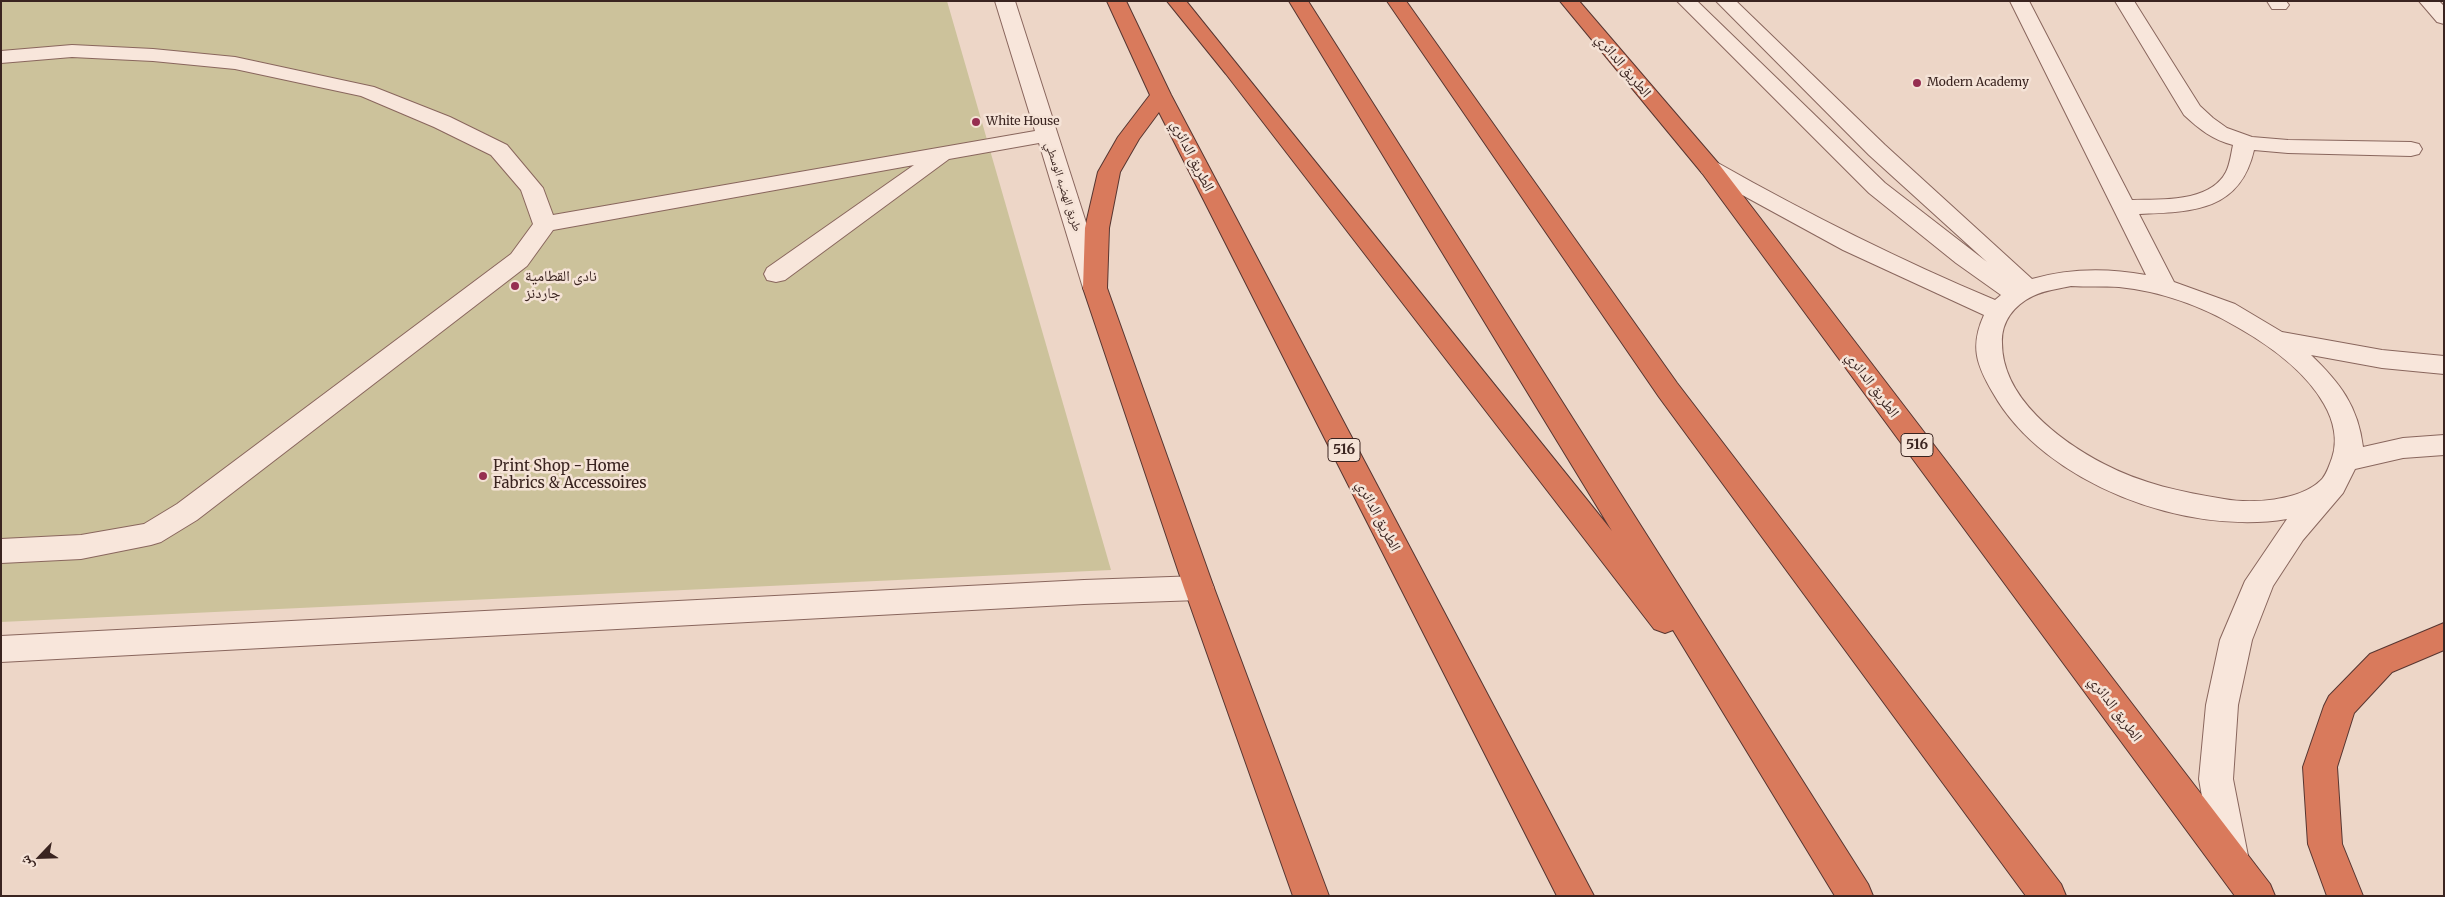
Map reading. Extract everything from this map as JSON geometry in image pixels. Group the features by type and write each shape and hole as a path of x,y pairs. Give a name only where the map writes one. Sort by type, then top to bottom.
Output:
{"highway":[{"name":"الطريق الدائري","path":"1116,1 1161,95 1576,896"},
{"path":"1176,1 1233,70 1749,726"},
{"path":"1298,1 1856,896"},
{"path":"1396,1 1668,390 2048,896"},
{"name":"الطريق الدائري","path":"1569,1 1710,168 2257,896"},
{"path":"1161,95 1129,137 1109,172 1097,228 1095,288 1199,588 1311,896"},
{"path":"2345,896 2325,844 2320,767 2340,706 2381,663 2444,636"}],"street":[{"name":"طريق الهضبه الوسطي","path":"1005,1 1095,288"},
{"path":"1686,1 1877,188 2014,298"},
{"path":"1725,1 1877,150 2014,298"},
{"path":"2019,1 2164,287"},
{"path":"2124,1 2202,122 2221,134 2245,143 2269,146 2411,149"},
{"path":"2428,1 2444,18"},
{"path":"1,57 72,51 153,55 235,63 367,91 442,122 499,150 532,188 545,224"},
{"path":"1,551 81,547 151,534 187,512 519,260 545,224 1047,135"},
{"path":"2124,208 2186,203 2209,197 2226,187 2236,175 2245,143"},
{"path":"776,274 945,154"},
{"path":"1710,168 1840,240 1913,275 2014,298 2071,278 2119,279 2164,287 2227,310 2276,339 2310,368 2334,398 2348,430 2349,460 2331,488 2293,532 2260,581 2236,640 2222,705 2216,779 2232,865"},
{"path":"2014,298 1987,340 1993,375 2018,413 2060,450 2115,481 2177,503 2239,512 2293,507 2331,488"},
{"path":"2276,339 2346,354 2414,364 2444,365"},
{"path":"2349,460 2403,448 2444,446"},
{"path":"1,649 1084,592 1199,588"}],"shaded area":[{"name":"نادى القطامية جاردنز","path":"1,1 947,1 1111,570 1,622"}],"place":[{"name":"Modern Academy","path":"1917,83"},
{"name":"White House","path":"976,122"},
{"name":"نادى القطامية جاردنز","path":"515,286"},
{"name":"Print Shop - Home Fabrics & Accessoires","path":"483,476"}]}
